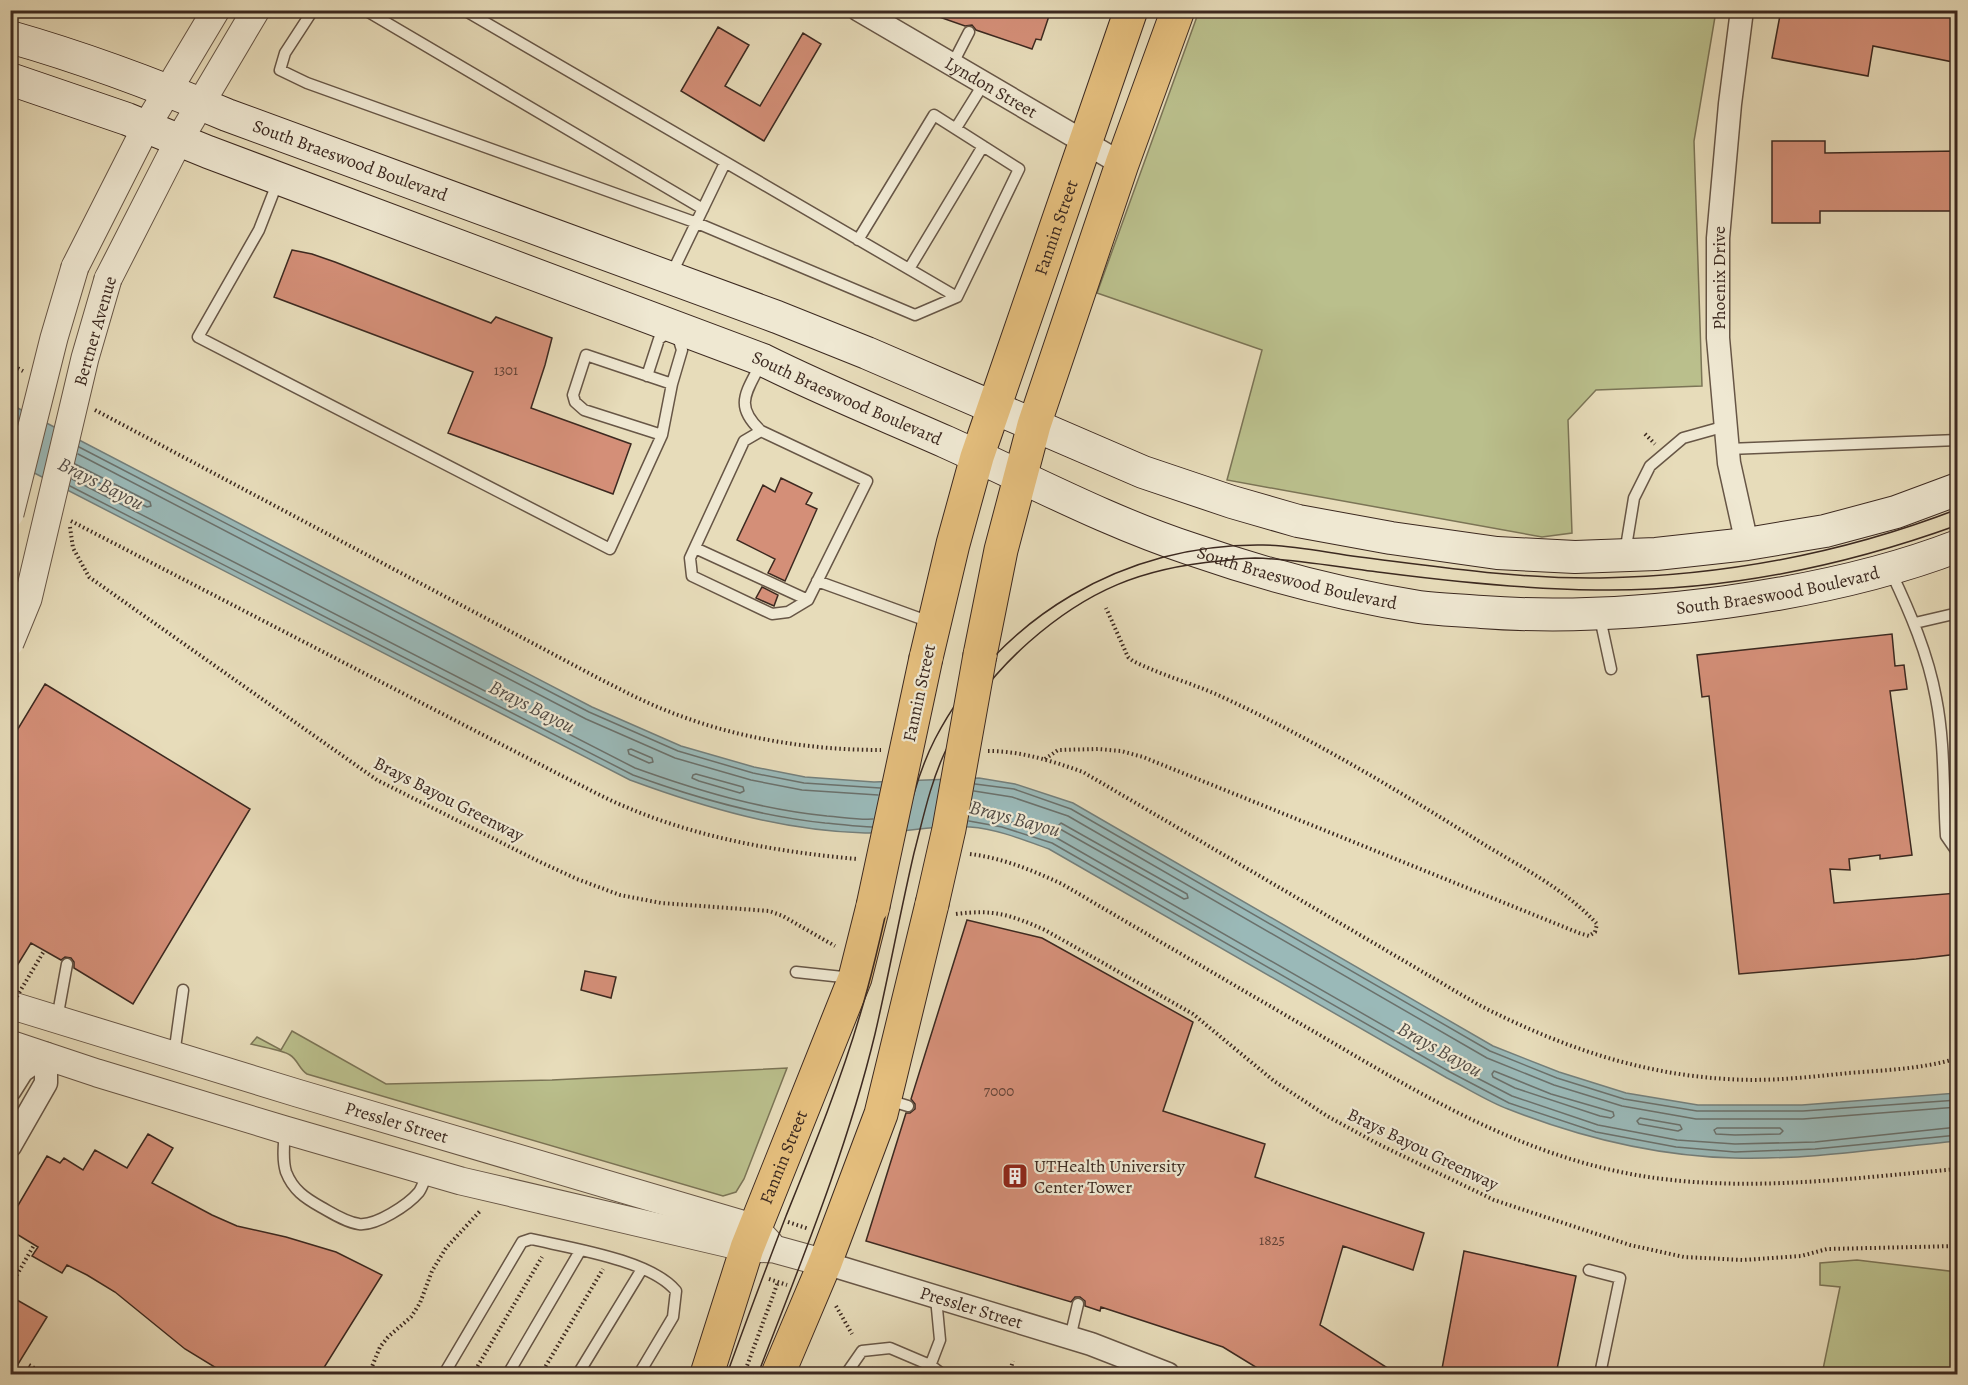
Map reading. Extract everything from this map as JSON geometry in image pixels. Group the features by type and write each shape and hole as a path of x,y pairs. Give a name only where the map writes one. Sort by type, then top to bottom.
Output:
{"main road":[{"name":"Fannin Street","path":"706,1374 758,1241 858,968 926,658 977,457 1131,10"},
{"path":"778,1374 825,1263 881,1114 896,1102 930,912 950,829 1001,550 1034,425 1122,164 1178,10"},
{"name":"South Braeswood Boulevard","path":"10,37 47,47 168,91 680,281 867,353 1143,472 1298,521 1391,538 1497,553 1575,557 1656,554 1747,544 1825,531 1896,512 1958,489"},
{"name":"South Braeswood Boulevard","path":"10,79 146,127 763,360 825,391 1088,508 1194,550 1339,591 1421,607 1514,614 1599,614 1675,609 1825,586 1889,569 1958,546"},
{"path":"675,327 680,281"},
{"path":"786,1374 802,1317"}],"street":[{"name":"Bertner Avenue","path":"10,514 54,338 75,267 146,127 216,10"},
{"name":"Bertner Avenue","path":"10,643 28,599 85,358 108,279 179,140 255,10"},
{"name":"Phoenix Drive","path":"1742,10 1730,104 1718,238 1718,338 1729,463 1747,544"},
{"name":"Lyndon Street","path":"872,14 952,65 1122,164"},
{"name":"Pressler Street","path":"10,1006 529,1162 825,1263 1091,1344 1168,1374"},
{"path":"10,1146 46,1083 46,1054 57,1019"},
{"name":"Pressler Street","path":"10,1044 285,1130 509,1193 758,1241"},
{"path":"10,1090 22,1071 46,1054"},
{"path":"285,1130 297,1093"},
{"path":"509,1193 529,1162"}],"lane":[{"path":"313,10 285,53 279,70 307,83 697,223 915,315 957,297 1019,169 934,115 858,240"},
{"path":"464,10 957,297"},
{"path":"369,11 703,209"},
{"path":"952,65 969,32"},
{"path":"956,129 984,83"},
{"path":"909,269 983,146"},
{"path":"680,281 697,223 725,163"},
{"path":"279,178 259,230 198,337 610,549 662,435 672,384 682,350 675,327 659,339 647,376"},
{"path":"662,435 584,410 575,402 573,395 586,355 672,384"},
{"path":"761,431 744,441 690,558 692,576 772,614 788,612 808,600 867,481 761,431 748,419 744,400 763,360"},
{"path":"1625,555 1634,498 1650,466 1683,438 1726,426"},
{"path":"1728,449 1958,440"},
{"path":"695,548 808,600"},
{"path":"1889,569 1915,624 1936,696 1942,734 1946,836 1955,849 1958,849"},
{"path":"817,581 934,624"},
{"path":"1915,624 1958,613"},
{"path":"1599,614 1611,669"},
{"path":"57,1019 67,964"},
{"path":"796,972 858,968"},
{"path":"174,1055 183,990"},
{"path":"285,1130 285,1169 296,1191 342,1218 360,1224 376,1221 392,1214 418,1194 428,1171"},
{"path":"444,1374 522,1242 531,1239 609,1258 642,1269 669,1283 676,1291 673,1317 639,1374"},
{"path":"508,1374 580,1251"},
{"path":"578,1374 642,1269"},
{"path":"1589,1270 1620,1278 1600,1374"},
{"path":"929,1370 940,1340 936,1298"},
{"path":"1070,1338 1078,1304"},
{"path":"846,1374 862,1351 890,1348 929,1370 942,1374"}],"path":[{"name":"Brays Bayou Greenway","path":"830,857 714,837 626,807 69,520 73,548 88,577 377,780 540,862 599,888 620,895 661,903 769,911 783,916 816,936 858,968"},
{"path":"1045,759 1058,750 1098,749 1121,751 1143,757 1579,933 1589,936 1595,932 1597,924 1590,916 1552,886 1431,811 1289,730 1217,695 1133,662 1128,657 1106,608"},
{"path":"988,856 1021,866 1062,884 1432,1101 1498,1133 1563,1157 1641,1176 1689,1182 1734,1184 1793,1184 1958,1168"},
{"name":"Brays Bayou Greenway","path":"930,912 993,912 1045,930 1193,1014 1274,1081 1327,1116 1378,1144 1494,1200 1610,1239 1655,1252 1714,1260 1801,1256 1827,1249 1958,1246"},
{"path":"10,1006 44,951"},
{"path":"369,1374 380,1347 411,1317 420,1303 432,1271 446,1248 509,1193"},
{"path":"788,1221 809,1229"},
{"path":"473,1374 550,1243"},
{"path":"10,1287 34,1245"},
{"path":"541,1374 609,1258"},
{"path":"769,1279 787,1285"},
{"path":"744,1374 778,1282"},
{"path":"836,1306 852,1334"},
{"path":"1009,1374 1013,1361"},
{"path":"28,1365 44,1374"},
{"path":"871,1368 876,1374"}],"green space":[{"path":"1199,11 1716,11 1694,141 1702,386 1596,390 1568,420 1572,533 1542,537 1227,480 1262,350 1097,293"},
{"path":"292,1031 386,1084 552,1080 787,1068 744,1179 736,1192 723,1196 307,1074 290,1055 251,1044 257,1037 281,1050"},
{"path":"1857,1260 1957,1272 1957,1374 1822,1374 1840,1287 1820,1285 1820,1263"}],"water":[{"name":"Brays Bayou","path":"10,404 592,707 681,746 754,767 805,777 874,782 979,778 1015,784 1073,803 1493,1046 1559,1072 1626,1093 1698,1105 1802,1105 1957,1093 1957,1141 1818,1155 1734,1158 1647,1149 1590,1136 1500,1106 1447,1078 1049,849 1000,832 970,827 865,833 805,828 716,809 630,780 11,461"}],"building":[{"path":"929,10 1051,10 1041,40 1036,39 1032,49 976,30 972,25 965,26 928,13"},
{"path":"1781,10 1958,10 1958,63 1873,46 1868,76 1772,58"},
{"path":"718,27 749,45 725,86 760,106 803,33 821,44 764,141 681,91"},
{"path":"1772,141 1825,141 1825,153 1958,151 1958,211 1820,211 1820,223 1772,223"},
{"path":"292,250 335,262 491,323 496,317 552,338 531,408 631,444 613,494 448,433 473,372 274,297"},
{"path":"781,478 812,493 806,504 817,509 785,581 768,573 775,559 737,540 763,485 775,492"},
{"path":"762,587 778,595 774,606 756,598"},
{"path":"1892,634 1895,666 1904,665 1907,689 1890,691 1912,855 1880,859 1880,855 1849,859 1850,870 1830,869 1834,903 1958,893 1958,954 1739,974 1709,696 1702,697 1697,655"},
{"path":"45,684 250,809 133,1004 74,968 71,958 65,957 61,960 31,943 10,977 10,742"},
{"name":"UTHealth University Center Tower","path":"967,920 1042,938 1193,1022 1163,1111 1265,1144 1255,1177 1424,1233 1413,1270 1343,1246 1320,1325 1397,1374 1267,1374 1223,1347 1101,1307 1100,1311 1085,1306 1085,1301 1080,1297 1075,1297 1071,1302 866,1241 906,1113 915,1109 915,1104 911,1099"},
{"path":"585,971 616,977 611,998 581,990"},
{"path":"148,1134 173,1148 152,1183 237,1226 286,1237 336,1252 382,1275 320,1374 226,1374 185,1349 115,1292 67,1265 62,1273 32,1256 38,1247 10,1230 10,1219 47,1156 60,1163 64,1158 83,1170 95,1150 127,1168"},
{"path":"1464,1251 1576,1276 1556,1374 1441,1374"},
{"path":"10,1296 47,1317 12,1374 10,1374"}],"tram line":[{"path":"727,1374 844,1066 874,963 910,806 927,755 962,696 994,657 1030,623 1071,596 1116,573 1163,557 1212,548 1287,546 1360,557 1540,577 1646,576 1737,567 1827,550 1915,525 1958,509"},
{"path":"758,1374 822,1206 864,1077 914,853 935,776 953,736 981,692 1029,642 1073,608 1095,595 1141,576 1192,564 1251,558 1287,560 1517,587 1596,590 1688,587 1825,565 1958,525"}],"place":[{"name":"UTHealth University Center Tower","path":"1015,1176"}]}
